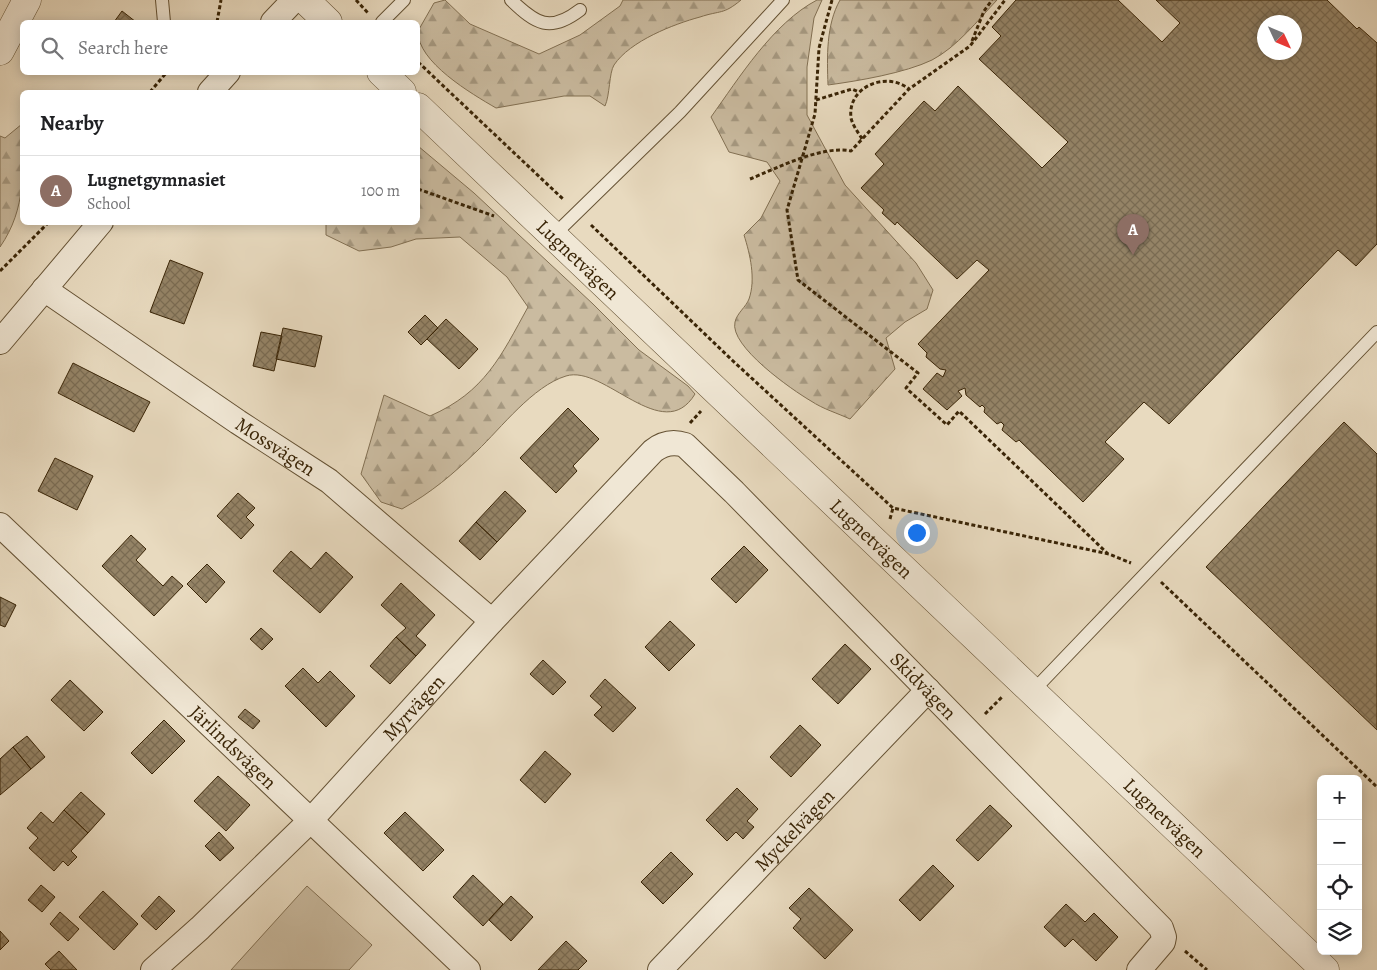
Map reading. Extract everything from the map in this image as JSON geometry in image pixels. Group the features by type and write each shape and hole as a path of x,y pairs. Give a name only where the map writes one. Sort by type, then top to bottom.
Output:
{"street":[{"path":"0,51 27,0"},
{"path":"275,20 294,0"},
{"path":"305,0 326,20"},
{"path":"212,90 225,75"},
{"path":"384,75 400,90"},
{"name":"Lugnetvägen","path":"420,109 1325,970"},
{"path":"0,342 98,225"},
{"name":"Mossvägen","path":"44,289 238,422 329,481 492,621"},
{"name":"Myrvägen","path":"152,970 205,924 310,820 492,621 653,450 670,443"},
{"name":"Skidvägen","path":"670,443 685,446 734,492 1161,928 1164,937 1163,942 1138,970"},
{"name":"Järlindsvägen","path":"0,525 468,970"},
{"name":"Myckelvägen","path":"660,970 928,690"}],"lane":[{"path":"162,0 164,20"},
{"path":"384,20 404,0"},
{"path":"510,0 523,12 539,22 552,25 567,20 580,10"},
{"path":"553,236 602,186 624,169 680,112 783,0"},
{"path":"1032,692 1377,332"}],"path":[{"path":"217,20 221,0"},
{"path":"832,0 819,48 815,114 787,210 798,280 918,373 906,388 940,419 947,425 960,411 1109,554"},
{"path":"970,46 984,11 992,0"},
{"path":"750,179 802,159 843,150 851,151 909,89 970,46 1006,0"},
{"path":"420,64 737,365 893,508 1109,554 1148,570 1377,787"},
{"path":"152,90 164,75"},
{"path":"863,139 852,118 851,107 859,92 880,80 892,81 909,89"},
{"path":"816,100 852,89 859,92"},
{"path":"420,190 502,220"},
{"path":"0,271 47,225"}],"green space":[{"path":"445,0 470,24 539,54 580,35 620,6 623,0 741,0 726,10 689,20 666,29 631,48 621,56 612,69 605,106 590,96 564,96 496,108 448,76 426,54 420,43 420,28 434,3"},
{"path":"817,0 822,0 814,18 807,67 807,115 845,185 916,263 933,290 927,309 905,322 886,338 895,369 850,419 816,404 777,377 751,355 736,332 735,322 749,299 752,283 750,258 744,235 761,218 780,181 767,162 729,152 711,117 758,52 786,22"},
{"path":"840,0 997,0 959,41 932,60 895,73 828,85 830,30 835,10"},
{"path":"20,126 20,198 15,218 0,247 0,136 5,138"},
{"path":"420,148 474,193 593,304 639,350 688,386 695,394 682,408 667,412 650,408 598,381 581,376 566,376 554,381 530,398 468,460 423,496 402,509 381,502 361,474 384,395 430,416 449,406 465,396 490,371 528,307 507,277 460,237 416,239 391,247 359,251 326,235 326,225 420,225"},
{"path":"307,886 372,945 349,970 231,970"}],"building":[{"path":"1016,0 1118,0 1162,42 1180,23 1156,0 1327,0 1357,29 1359,27 1377,43 1377,244 1356,266 1338,250 1169,424 1144,402 1105,442 1124,459 1083,502 1019,440 1016,442 1002,430 1004,425 1001,422 997,424 984,412 985,408 982,405 980,407 966,395 965,388 958,391 962,396 947,410 923,389 937,373 943,377 946,370 940,369 926,357 927,353 918,344 989,270 977,260 957,279 897,222 895,225 882,213 884,210 861,188 884,164 875,154 924,101 935,111 958,86 1042,168 1068,142 979,59 1001,36 992,27"},
{"path":"122,11 133,20 115,20"},
{"path":"170,260 203,273 184,324 150,312"},
{"path":"425,315 438,328 421,345 408,332"},
{"path":"446,319 478,349 459,369 427,339"},
{"path":"283,328 322,336 315,367 276,359"},
{"path":"261,332 282,336 274,371 253,366"},
{"path":"73,363 150,402 134,432 58,393"},
{"path":"568,408 599,439 573,466 577,471 556,493 520,458"},
{"path":"1344,422 1377,454 1377,730 1206,567"},
{"path":"55,458 93,476 77,510 38,491"},
{"path":"505,491 526,511 497,542 476,522"},
{"path":"238,493 255,508 246,517 254,525 241,539 217,516"},
{"path":"476,522 497,542 480,560 459,541"},
{"path":"131,535 146,549 136,560 163,586 172,576 183,586 154,616 102,566"},
{"path":"744,546 768,570 736,603 711,579"},
{"path":"291,551 311,569 326,552 353,577 320,613 273,571"},
{"path":"207,564 225,582 206,603 187,584"},
{"path":"401,583 435,615 416,636 426,645 416,656 396,637 406,628 381,605"},
{"path":"0,597 16,605 5,627 0,625"},
{"path":"670,621 695,645 669,671 645,647"},
{"path":"261,628 273,639 262,650 250,639"},
{"path":"396,637 416,656 390,684 370,666"},
{"path":"845,644 871,669 838,704 812,679"},
{"path":"543,660 566,682 553,695 530,674"},
{"path":"303,668 318,683 330,671 355,696 326,727 285,686"},
{"path":"605,679 636,708 613,732 594,715 602,707 590,696"},
{"path":"70,680 103,712 84,731 51,700"},
{"path":"245,709 260,721 253,729 238,717"},
{"path":"164,720 185,741 152,774 131,753"},
{"path":"800,725 821,745 791,777 770,757"},
{"path":"27,736 45,757 31,769 13,747"},
{"path":"13,747 31,769 0,795 0,759"},
{"path":"545,751 571,774 545,803 520,780"},
{"path":"218,776 250,805 226,831 194,801"},
{"path":"737,788 758,809 747,821 754,827 743,839 736,832 727,841 706,820"},
{"path":"81,792 105,814 88,833 64,810"},
{"path":"990,805 1012,826 978,861 956,840"},
{"path":"64,810 88,833 71,851 77,857 68,866 63,861 54,871 29,848 38,838 27,828 41,812 53,823"},
{"path":"405,812 444,850 423,871 384,833"},
{"path":"219,832 234,848 220,861 205,846"},
{"path":"671,852 693,874 663,904 641,882"},
{"path":"933,865 954,886 920,921 899,900"},
{"path":"473,875 503,904 483,926 453,897"},
{"path":"41,885 55,897 42,912 28,900"},
{"path":"809,888 853,930 825,959 793,928 801,919 789,908"},
{"path":"103,891 138,924 114,950 79,917"},
{"path":"159,896 175,911 156,930 141,916"},
{"path":"511,896 533,917 511,941 489,920"},
{"path":"1066,904 1085,922 1094,913 1118,937 1096,961 1073,939 1065,947 1044,927"},
{"path":"60,912 79,929 68,941 50,924"},
{"path":"0,931 9,941 0,950"},
{"path":"566,941 587,961 578,970 538,970"},
{"path":"59,951 77,970 51,970 45,964"}],"place":[{"name":"Lugnetgymnasiet","path":"1133,255"}]}
